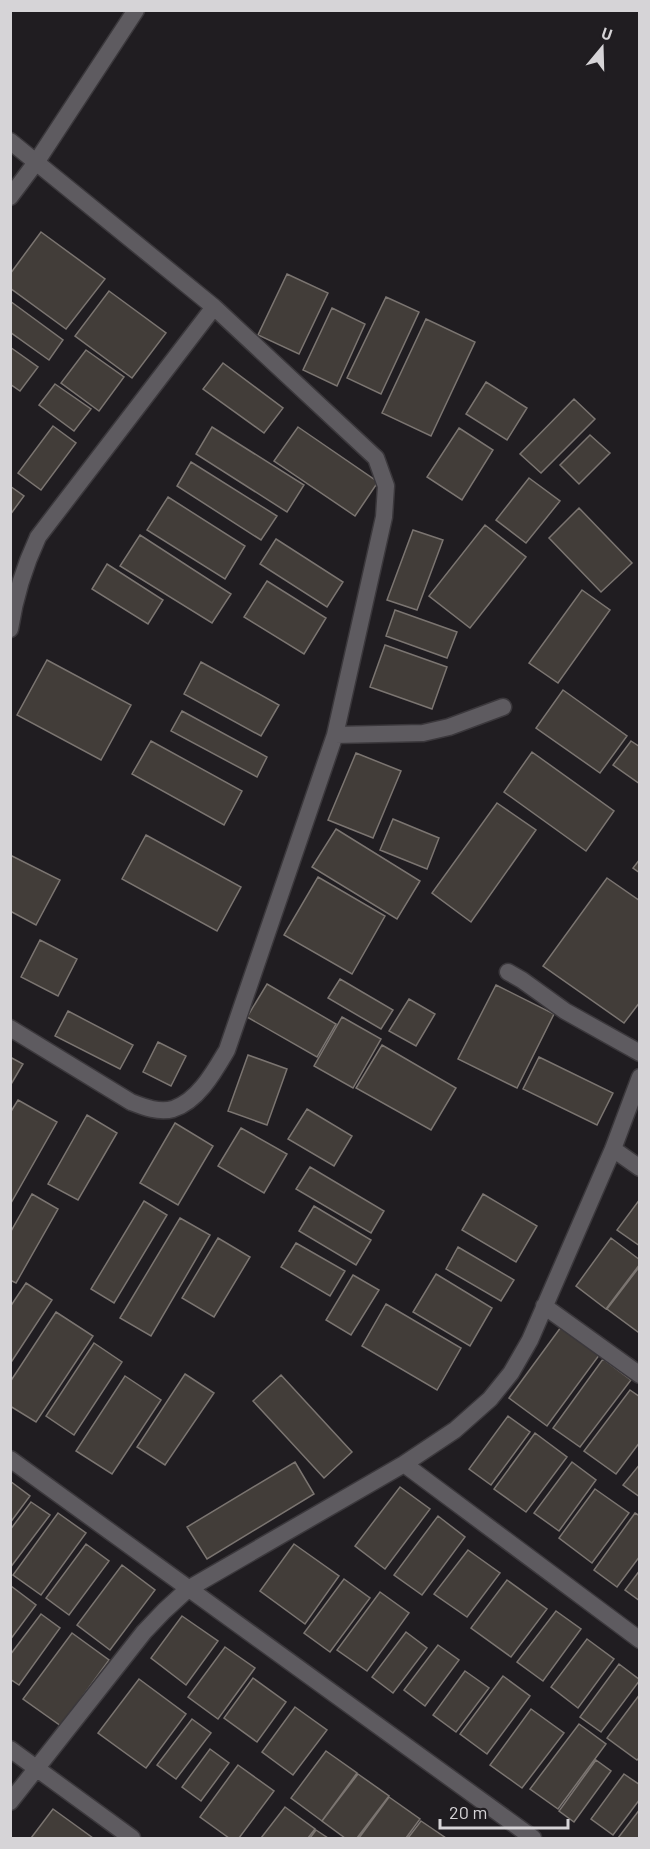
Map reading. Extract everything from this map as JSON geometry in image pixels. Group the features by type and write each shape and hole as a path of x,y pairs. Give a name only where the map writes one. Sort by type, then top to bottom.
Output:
{"street":[{"path":"10,197 37,161 136,10"},
{"path":"10,141 214,307 376,458 386,486 384,517 334,735 227,1050 216,1070 195,1096 172,1109 151,1109 131,1102 10,1028"},
{"path":"10,629 14,604 26,564 38,537 214,307"},
{"path":"334,735 423,733 449,727 503,707"},
{"path":"508,972 565,1011 639,1053"},
{"path":"10,1802 144,1632 188,1589 404,1464 454,1430 490,1399 511,1373 530,1340 613,1149 639,1077"},
{"path":"613,1149 639,1168"},
{"path":"544,1306 639,1375"},
{"path":"10,1459 533,1839"},
{"path":"404,1464 639,1640"},
{"path":"10,1749 132,1839"}],"building":[{"path":"41,232 105,279 66,329 10,288 10,274"},
{"path":"287,274 328,293 299,354 258,335"},
{"path":"109,291 166,333 132,378 75,336"},
{"path":"386,297 419,312 381,394 347,378"},
{"path":"10,301 63,340 49,360 10,332"},
{"path":"332,308 365,324 337,386 303,370"},
{"path":"426,319 475,342 431,436 382,413"},
{"path":"10,347 38,367 20,391 10,384"},
{"path":"86,350 124,377 99,411 61,383"},
{"path":"223,363 283,408 264,433 203,389"},
{"path":"486,382 527,408 507,440 466,414"},
{"path":"55,384 91,409 74,431 39,405"},
{"path":"574,399 595,419 541,473 520,454"},
{"path":"53,426 76,443 41,490 18,473"},
{"path":"212,427 304,485 287,512 196,454"},
{"path":"298,427 378,482 355,516 274,461"},
{"path":"459,428 493,450 462,500 427,477"},
{"path":"590,435 610,453 579,484 560,465"},
{"path":"191,462 277,516 261,540 177,486"},
{"path":"529,478 560,501 526,543 496,520"},
{"path":"10,486 24,496 10,515"},
{"path":"168,497 245,546 225,579 147,530"},
{"path":"579,508 632,563 601,592 549,538"},
{"path":"485,525 526,557 470,628 429,596"},
{"path":"413,530 443,540 417,610 387,600"},
{"path":"140,535 231,594 212,623 120,566"},
{"path":"276,539 343,582 327,607 260,564"},
{"path":"107,564 163,600 148,624 92,589"},
{"path":"267,581 326,618 304,654 244,617"},
{"path":"582,590 610,610 558,683 529,663"},
{"path":"395,610 457,632 447,658 386,636"},
{"path":"385,645 447,667 432,709 370,687"},
{"path":"47,660 131,705 101,760 17,715"},
{"path":"201,662 279,705 261,736 184,694"},
{"path":"563,690 627,736 600,773 536,728"},
{"path":"182,711 267,757 257,777 171,731"},
{"path":"151,741 242,791 224,825 132,774"},
{"path":"631,741 640,747 640,784 613,765"},
{"path":"532,752 614,811 586,851 504,792"},
{"path":"356,753 401,771 373,838 328,820"},
{"path":"497,803 536,830 471,922 432,893"},
{"path":"393,819 439,838 427,869 380,850"},
{"path":"336,829 420,881 397,919 312,867"},
{"path":"146,835 241,887 217,931 122,879"},
{"path":"10,855 60,880 36,925 10,911"},
{"path":"640,859 640,873 633,868"},
{"path":"318,877 385,916 352,974 284,935"},
{"path":"607,878 640,901 640,1002 624,1023 543,966"},
{"path":"40,940 77,959 58,996 21,977"},
{"path":"340,979 393,1010 381,1029 328,998"},
{"path":"267,984 336,1024 317,1057 247,1017"},
{"path":"496,985 554,1014 517,1088 458,1059"},
{"path":"409,999 435,1014 416,1046 389,1031"},
{"path":"68,1011 133,1045 120,1069 55,1036"},
{"path":"342,1017 381,1039 353,1088 314,1066"},
{"path":"158,1042 186,1056 171,1086 143,1072"},
{"path":"382,1045 456,1088 431,1130 356,1088"},
{"path":"248,1055 287,1069 267,1125 228,1111"},
{"path":"10,1057 23,1064 10,1086"},
{"path":"539,1057 613,1093 597,1125 523,1089"},
{"path":"18,1100 57,1122 11,1203 10,1113"},
{"path":"307,1109 352,1136 334,1166 288,1139"},
{"path":"87,1115 117,1133 78,1200 48,1184"},
{"path":"175,1123 213,1146 178,1205 140,1183"},
{"path":"241,1128 287,1154 264,1193 218,1166"},
{"path":"310,1167 384,1211 371,1233 296,1189"},
{"path":"32,1194 58,1209 16,1283 10,1280 10,1233"},
{"path":"483,1194 537,1226 516,1262 462,1230"},
{"path":"640,1199 640,1246 617,1230"},
{"path":"144,1201 167,1215 114,1303 91,1289"},
{"path":"314,1206 371,1240 356,1265 299,1231"},
{"path":"180,1218 210,1235 151,1336 120,1318"},
{"path":"218,1238 250,1257 214,1317 182,1298"},
{"path":"611,1238 640,1260 640,1264 606,1309 576,1286"},
{"path":"296,1243 345,1271 330,1296 281,1267"},
{"path":"458,1247 514,1280 501,1301 446,1269"},
{"path":"640,1266 640,1330 638,1332 607,1309"},
{"path":"436,1274 492,1308 470,1346 413,1312"},
{"path":"353,1275 379,1290 351,1335 326,1320"},
{"path":"26,1283 52,1300 10,1364 10,1307"},
{"path":"386,1304 461,1348 437,1390 362,1346"},
{"path":"56,1312 93,1336 36,1422 10,1406 10,1382"},
{"path":"561,1327 600,1354 547,1426 509,1398"},
{"path":"94,1343 122,1362 74,1435 46,1416"},
{"path":"603,1359 631,1380 580,1447 553,1428"},
{"path":"185,1374 214,1393 165,1465 137,1447"},
{"path":"281,1375 352,1452 324,1478 253,1401"},
{"path":"125,1376 161,1400 112,1474 76,1451"},
{"path":"630,1390 640,1397 640,1442 616,1474 584,1451"},
{"path":"508,1416 530,1432 491,1485 469,1469"},
{"path":"535,1433 567,1457 526,1512 494,1489"},
{"path":"295,1462 314,1494 207,1559 187,1527"},
{"path":"572,1462 596,1480 559,1531 534,1513"},
{"path":"640,1464 640,1497 623,1485"},
{"path":"10,1481 30,1496 10,1523"},
{"path":"400,1487 430,1509 385,1569 355,1546"},
{"path":"595,1489 629,1513 592,1563 559,1538"},
{"path":"31,1502 50,1515 10,1568 10,1530"},
{"path":"58,1513 86,1533 41,1595 13,1575"},
{"path":"635,1513 640,1516 640,1556 617,1587 594,1570"},
{"path":"438,1516 465,1537 422,1595 394,1575"},
{"path":"86,1544 109,1561 69,1615 46,1598"},
{"path":"294,1544 339,1576 305,1624 260,1591"},
{"path":"468,1550 500,1573 467,1617 434,1594"},
{"path":"122,1565 155,1590 110,1650 77,1625"},
{"path":"640,1570 640,1601 625,1590"},
{"path":"344,1579 370,1598 330,1652 304,1633"},
{"path":"507,1580 547,1609 511,1657 471,1628"},
{"path":"10,1587 36,1605 10,1640"},
{"path":"380,1592 409,1613 367,1671 337,1650"},
{"path":"556,1611 581,1629 543,1681 517,1662"},
{"path":"41,1614 60,1628 19,1685 10,1679 10,1655"},
{"path":"182,1616 218,1641 186,1685 151,1658"},
{"path":"406,1632 427,1648 393,1693 372,1677"},
{"path":"72,1633 109,1660 61,1726 23,1699"},
{"path":"587,1639 614,1659 578,1708 551,1687"},
{"path":"438,1645 459,1660 425,1706 404,1690"},
{"path":"225,1647 255,1668 218,1719 188,1697"},
{"path":"619,1664 640,1680 601,1732 580,1717"},
{"path":"465,1671 489,1688 456,1732 433,1715"},
{"path":"503,1676 530,1696 487,1754 460,1734"},
{"path":"253,1678 286,1702 257,1742 224,1718"},
{"path":"139,1679 186,1714 146,1768 98,1733"},
{"path":"640,1694 640,1757 637,1760 607,1738"},
{"path":"295,1707 327,1730 293,1775 262,1752"},
{"path":"531,1709 564,1733 522,1788 490,1765"},
{"path":"192,1719 211,1733 176,1779 157,1765"},
{"path":"579,1724 606,1744 558,1809 530,1789"},
{"path":"210,1749 229,1763 201,1801 182,1787"},
{"path":"326,1751 357,1773 322,1821 291,1798"},
{"path":"596,1760 611,1771 574,1822 559,1811"},
{"path":"238,1765 274,1791 239,1838 229,1838 200,1817"},
{"path":"358,1774 389,1796 357,1838 345,1838 322,1821"},
{"path":"624,1774 640,1785 640,1799 613,1835 591,1819"},
{"path":"389,1797 420,1819 406,1838 359,1838"},
{"path":"285,1807 315,1829 308,1838 261,1838"},
{"path":"53,1809 93,1838 31,1838"},
{"path":"640,1809 640,1838 618,1838"},
{"path":"421,1821 446,1838 408,1838"},
{"path":"316,1830 328,1838 310,1838"}]}
